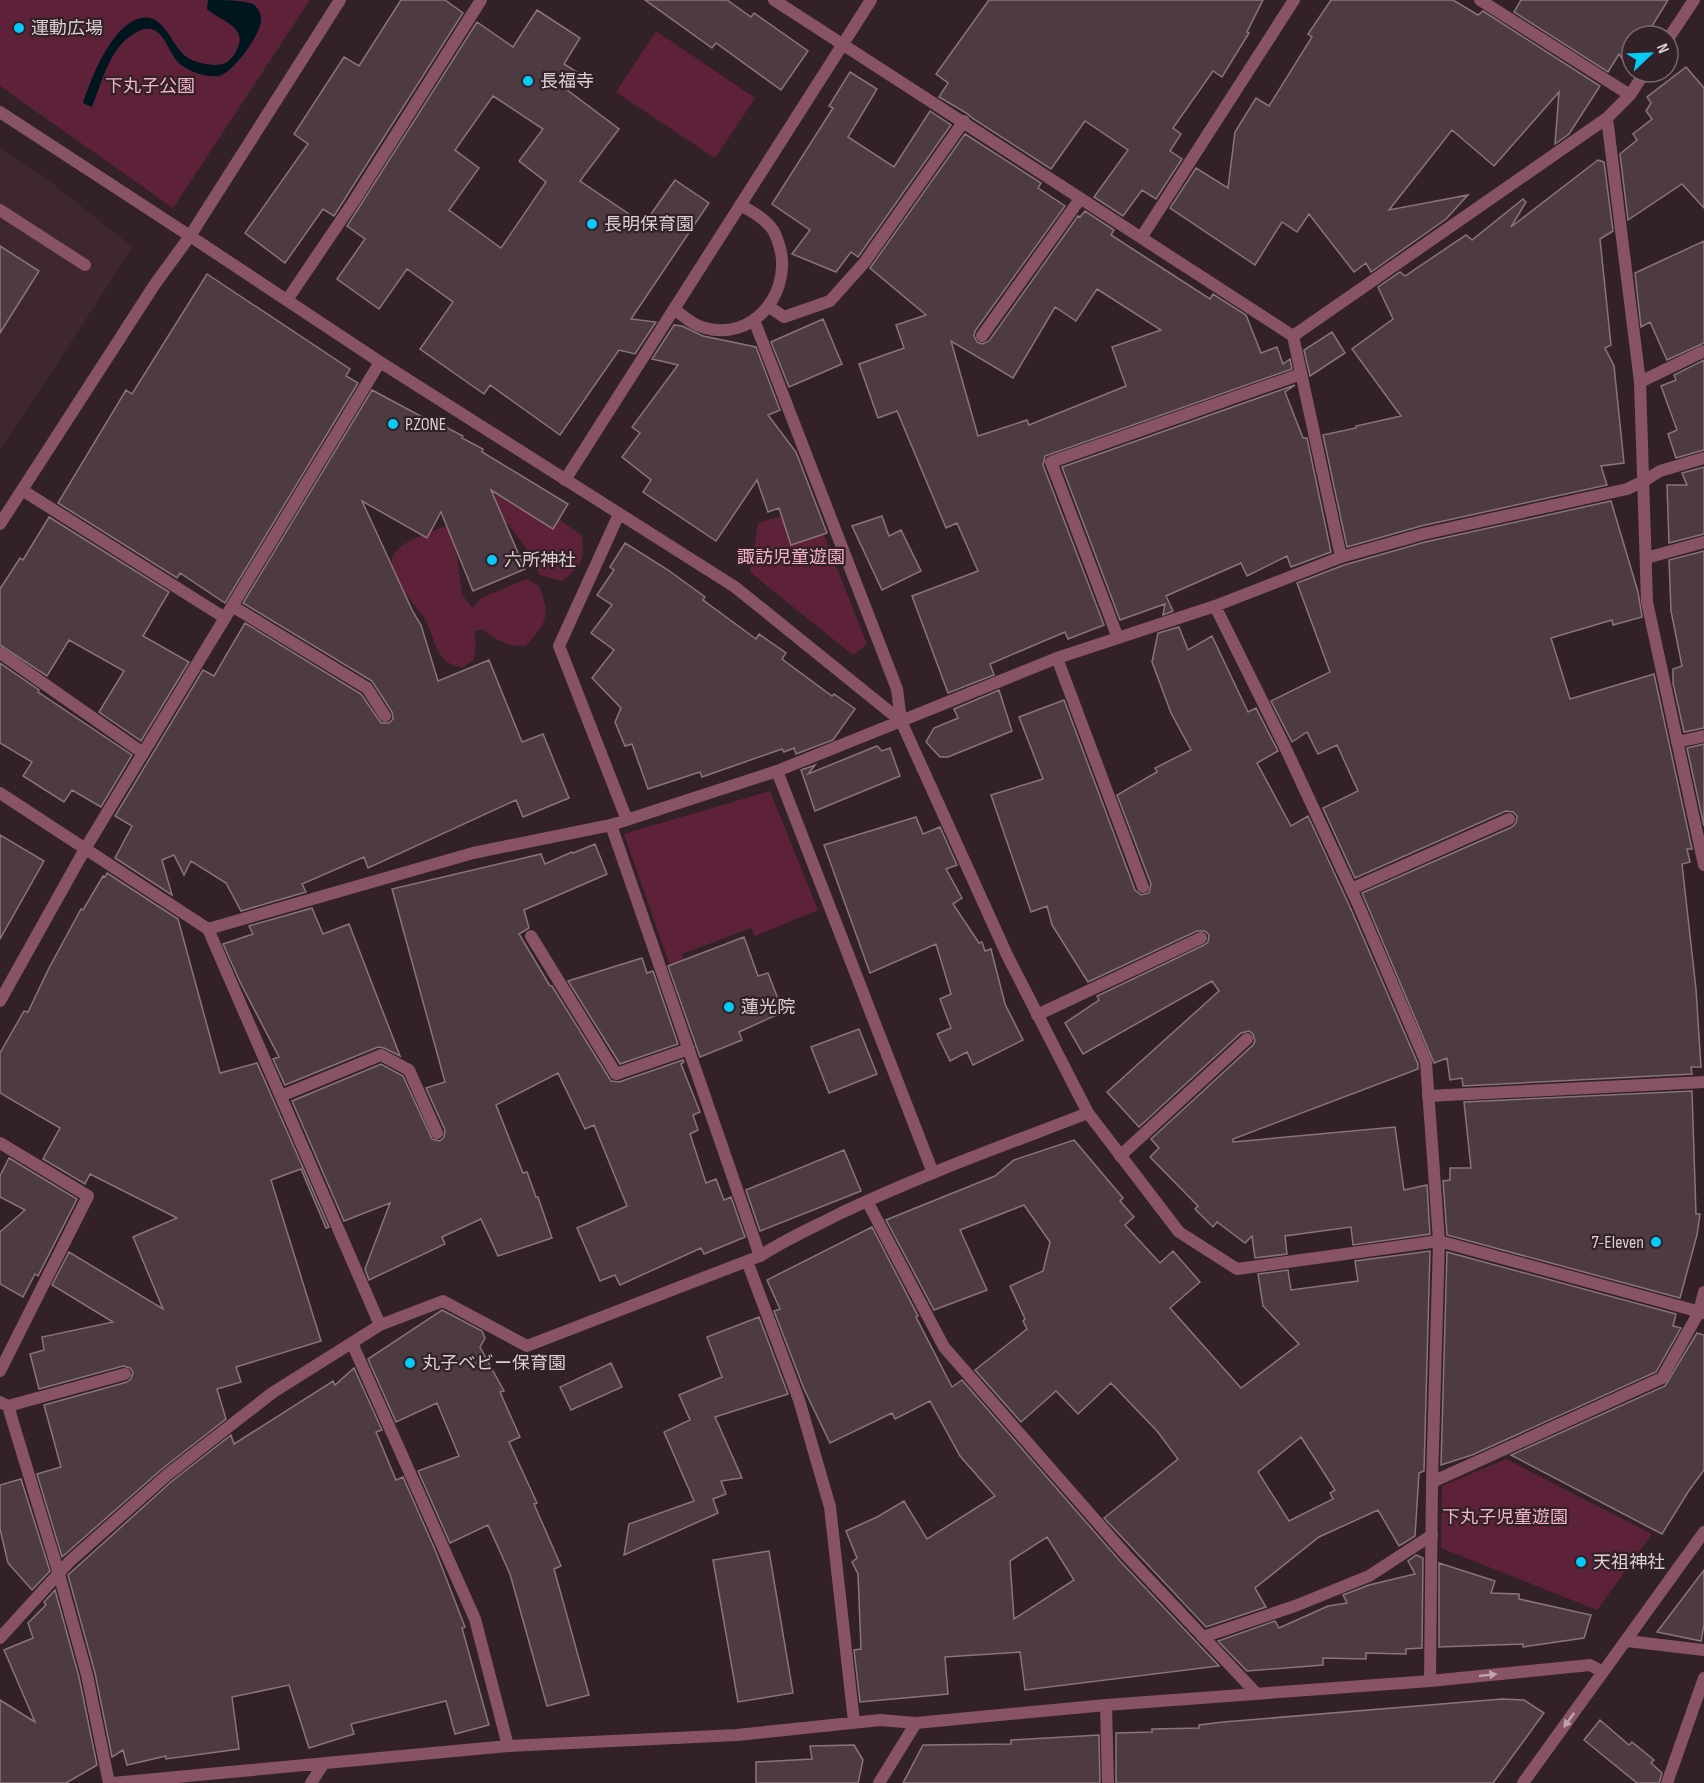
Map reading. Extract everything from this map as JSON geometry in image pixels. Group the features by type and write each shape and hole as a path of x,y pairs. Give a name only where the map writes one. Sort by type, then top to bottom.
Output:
{"street":[{"path":"0,524 155,284 190,236 340,0"},
{"path":"287,300 354,201 481,0"},
{"path":"774,0 1293,336 1341,556"},
{"path":"565,480 871,0"},
{"path":"1141,238 1294,0"},
{"path":"1480,0 1630,95"},
{"path":"1678,24 1695,0"},
{"path":"1293,336 1607,118 1630,95 1637,84"},
{"path":"0,112 380,362 735,587 901,721"},
{"path":"1607,118 1640,382 1647,602 1704,865"},
{"path":"768,306 784,316 830,301 864,263 964,121"},
{"path":"982,336 1080,199"},
{"path":"674,309 693,324 707,329 728,330 748,324 760,316 775,298 784,267 779,241 758,214 740,205"},
{"path":"0,210 85,265"},
{"path":"754,320 897,689 901,721 1007,955 1088,1113 1179,1232 1237,1269 1439,1241 1702,1312"},
{"path":"1640,382 1704,351"},
{"path":"0,1001 85,849 380,362"},
{"path":"1118,638 1051,462 1301,374"},
{"path":"208,929 473,853 611,825 777,771 1057,658 1215,606 1341,556 1423,534 1627,489 1660,471 1704,458"},
{"path":"22,490 225,618"},
{"path":"620,514 560,646 627,819"},
{"path":"1646,558 1704,542"},
{"path":"232,606 367,688 385,716"},
{"path":"1215,606 1285,747 1351,889 1426,1062 1439,1241 1432,1482 1430,1681"},
{"path":"0,653 143,753"},
{"path":"1057,658 1143,887"},
{"path":"1677,742 1704,736"},
{"path":"777,771 933,1173"},
{"path":"0,794 208,929 380,1325"},
{"path":"1351,889 1509,819"},
{"path":"611,825 760,1256"},
{"path":"531,936 616,1074 689,1049"},
{"path":"1037,1015 1201,938"},
{"path":"1120,1156 1247,1039"},
{"path":"281,1096 381,1055 409,1070 437,1132"},
{"path":"1428,1096 1704,1082"},
{"path":"0,1638 70,1561 185,1461 272,1393 380,1325 443,1301 527,1346 760,1256 780,1243 867,1201 1088,1113"},
{"path":"0,1143 88,1196 0,1371"},
{"path":"867,1201 944,1347 1126,1555 1257,1694"},
{"path":"747,1261 799,1400 830,1507 854,1722"},
{"path":"1432,1482 1662,1378 1702,1312 1704,1292"},
{"path":"352,1343 475,1619 508,1746"},
{"path":"125,1374 4,1404 59,1574 87,1675 111,1783 508,1746 737,1735 880,1720 915,1723 1430,1681 1590,1665 1603,1672"},
{"path":"1523,1783 1704,1533"},
{"path":"1203,1636 1295,1606 1369,1576 1432,1535"},
{"path":"1627,1641 1704,1650"},
{"path":"1667,1783 1704,1678"},
{"path":"1106,1706 1108,1783"},
{"path":"879,1783 915,1723"},
{"path":"311,1783 324,1763"}],"shaded area":[{"path":"0,148 39,173 133,247 0,451"}],"green space":[{"name":"下丸子公園","path":"0,0 310,0 173,208 0,86"},
{"path":"656,31 755,98 715,158 616,92"},
{"path":"469,466 521,491 582,536 582,558 574,571 562,581 540,575 525,547 508,524 463,494"},
{"name":"諏訪児童遊園","path":"813,507 867,644 853,655 750,572 758,523"},
{"path":"448,525 454,531 462,595 473,608 481,598 527,579 539,586 545,605 545,618 526,646 503,642 482,629 474,632 476,643 474,660 462,668 451,664 439,653 427,623 398,582 393,573 392,564 393,556 402,546"},
{"path":"770,791 818,910 755,936 751,928 682,954 688,972 674,977 624,834"},
{"name":"下丸子児童遊園","path":"1506,1459 1652,1534 1597,1610 1441,1548 1442,1486"}],"water":[{"path":"208,0 231,0 253,4 260,15 257,33 246,52 232,68 219,76 202,75 191,71 177,61 158,33 147,29 129,37 114,54 92,107 83,103 97,67 112,41 131,22 141,18 149,18 161,24 179,50 191,60 213,65 229,61 238,47 240,40 238,34 230,24 207,9"}],"building":[{"path":"401,0 445,0 463,13 334,216 323,209 285,263 245,233 308,144 294,134 344,57 359,66"},
{"path":"645,0 727,0 751,17 754,13 808,51 781,90 716,43 712,48"},
{"path":"989,0 1263,0 1247,32 1249,33 1222,77 1213,71 1173,128 1181,134 1170,151 1182,159 1156,199 1142,190 1123,216 1094,197 1128,150 1085,121 1051,169 939,97 948,83 936,74"},
{"path":"1331,0 1453,0 1478,15 1483,11 1600,86 1569,134 1555,144 1559,92 1494,166 1452,130 1389,210 1468,195 1446,219 1371,272 1366,263 1354,272 1309,214 1297,232 1282,222 1255,265 1170,208 1196,168 1228,188 1235,132 1256,98 1269,106 1312,37 1308,34"},
{"path":"1521,0 1668,0 1653,24 1620,24 1620,56 1619,54 1608,72 1514,12"},
{"path":"537,10 580,38 564,64 577,72 566,89 619,129 580,181 644,224 675,180 709,203 631,319 656,322 635,354 619,350 560,435 490,385 484,394 420,349 453,302 407,269 379,309 337,279 365,239 347,226 477,22 513,47","holes":["493,96 543,129 519,161 546,182 501,248 449,210 479,168 455,150"]},
{"path":"1686,67 1704,88 1704,208 1682,184 1628,220 1620,154 1637,140 1633,134 1652,119 1646,111 1651,103 1647,97 1664,84 1680,84 1680,72"},
{"path":"850,72 877,89 848,137 894,167 930,111 951,125 858,257 851,252 836,272 792,254 810,230 772,204 833,108 829,106"},
{"path":"965,134 1041,183 1038,188 1065,206 975,331 974,336 977,342 982,344 989,341 1078,216 1080,217 1085,211 1114,230 1111,235 1210,299 1213,294 1246,315 1261,353 1277,347 1283,364 1290,359 1292,369 1045,456 1043,465 1104,625 1068,639 1065,632 990,664 994,675 948,693 912,596 978,571 957,523 946,528 897,411 878,418 859,364 904,348 896,325 926,315 870,268","holes":["1097,289 1161,330 1112,347 1126,386 1029,425 1027,420 978,436 951,341 1013,378 1055,307 1076,321"]},
{"path":"1598,160 1604,162 1613,231 1600,239 1611,345 1605,348 1614,366 1624,463 1601,466 1607,485 1421,526 1347,547 1323,435 1401,416 1352,349 1393,319 1378,287 1400,272 1405,276 1466,235 1472,240 1523,199 1526,202 1511,227"},
{"path":"1704,241 1704,343 1667,360 1650,322 1641,327 1635,273"},
{"path":"0,246 39,271 0,333"},
{"path":"207,274 350,369 346,376 358,383 225,603 180,573 177,578 58,503 126,390 132,394"},
{"path":"823,319 842,364 789,387 771,342"},
{"path":"674,325 682,326 703,336 756,347 780,410 768,415 796,452 827,533 791,545 779,508 768,512 757,480 716,541 643,492 651,480 622,457 640,433 632,427 678,365 652,359"},
{"path":"1332,332 1345,353 1310,376 1304,350"},
{"path":"1704,360 1704,450 1676,458 1668,434 1677,430 1661,386 1676,380 1674,375"},
{"path":"1295,385 1285,392 1303,438 1307,438 1331,552 1291,567 1287,556 1247,576 1241,563 1166,596 1173,611 1163,615 1165,604 1120,620 1062,467"},
{"path":"372,390 439,426 440,424 463,436 462,438 483,449 482,452 568,504 553,529 491,490 525,569 473,591 441,512 427,538 362,501 421,625 438,681 489,660 522,742 543,734 569,798 523,817 516,800 368,868 364,857 302,884 306,892 241,911 226,883 191,861 184,875 174,855 162,860 172,895 115,858 132,826 115,816 203,670 214,676 245,623 361,694 381,723 389,723 393,719 392,712 372,681 243,603"},
{"path":"1704,467 1704,534 1669,543 1667,485 1687,485 1682,473"},
{"path":"1611,501 1638,592 1642,617 1613,625 1612,620 1551,638 1570,699 1654,674 1692,849 1687,849 1690,862 1682,864 1696,989 1701,1067 1691,1067 1692,1074 1463,1086 1462,1078 1450,1080 1447,1058 1434,1063 1362,893 1512,827 1516,823 1517,816 1513,812 1506,811 1355,878 1323,808 1358,791 1337,745 1318,754 1307,732 1292,742 1271,701 1330,672 1297,583 1344,565 1425,542"},
{"path":"882,516 889,536 901,530 921,571 882,590 852,526"},
{"path":"49,517 169,592 143,636 189,662 141,741 99,712 124,671 69,640 47,676 0,645 0,589 20,558 23,560"},
{"path":"625,543 705,597 703,600 756,639 759,634 786,653 782,659 832,696 834,694 855,709 833,740 796,754 794,748 784,752 782,749 702,777 700,772 648,789 632,744 625,746 615,722 621,708 592,678 614,650 591,633 612,605 597,595 614,570 610,567"},
{"path":"1704,551 1704,728 1684,732 1673,683 1673,669 1682,666 1671,611 1669,560"},
{"path":"1179,627 1188,650 1212,636 1248,712 1256,708 1278,751 1257,763 1291,826 1308,816 1418,1064 1418,1069 1233,1139 1233,1142 1395,1127 1404,1190 1427,1185 1430,1234 1353,1245 1351,1227 1285,1236 1287,1254 1255,1258 1252,1236 1245,1243 1217,1222 1213,1227 1195,1209 1198,1206 1150,1157 1159,1148 1151,1139 1253,1045 1255,1041 1253,1034 1249,1031 1241,1033 1139,1127 1107,1092 1219,991 1212,981 1083,1054 1065,1023 1099,1000 1097,996 1204,945 1208,942 1209,935 1205,931 1197,931 1088,982 1052,925 1047,906 1031,912 991,795 1043,779 1019,717 1064,700 1135,890 1141,895 1149,893 1151,884 1117,795 1157,772 1155,768 1191,750 1171,713 1152,662 1158,633"},
{"path":"0,663 39,690 38,692 132,755 101,807 72,790 64,802 23,776 32,762 0,743"},
{"path":"999,690 1012,731 948,757 940,757 926,742 934,728 958,718 954,709"},
{"path":"1704,744 1704,826 1687,748"},
{"path":"877,746 882,751 890,748 900,776 815,811 801,770 815,765 808,774"},
{"path":"916,817 923,834 940,827 957,865 946,869 962,898 953,904 979,943 982,942 985,951 991,949 1005,1004 1023,1040 973,1065 967,1052 950,1061 937,1034 951,1028 940,999 951,994 936,944 870,973 824,845"},
{"path":"0,835 44,861 0,939"},
{"path":"595,844 607,874 524,910 529,928 519,934 611,1081 619,1082 683,1060 681,1064 700,1112 693,1115 698,1130 690,1134 706,1183 716,1179 724,1200 731,1197 745,1237 704,1254 701,1248 620,1285 615,1275 600,1281 577,1228 627,1206 594,1125 585,1129 558,1073 496,1105 523,1173 527,1172 536,1197 538,1197 552,1238 498,1256 481,1219 442,1237 445,1244 369,1280 365,1269 390,1203 344,1221 292,1101 381,1064 403,1076 432,1139 440,1141 444,1137 445,1130 426,1088 445,1082 392,889 541,854 545,864"},
{"path":"107,873 178,919 220,1073 257,1063 329,1227 326,1228 301,1169 271,1180 321,1341 236,1367 241,1382 217,1389 226,1419 162,1469 62,1557 37,1474 61,1467 44,1405 127,1382 131,1379 133,1372 130,1368 123,1366 39,1389 30,1354 44,1350 42,1337 113,1322 52,1285 69,1252 163,1309 133,1237 177,1218 90,1174 85,1184 43,1159 60,1128 0,1093 0,1053 24,1011 28,1012 81,909 83,910"},
{"path":"312,908 323,934 349,924 400,1056 378,1047 285,1085 273,1059 279,1057 223,944 253,934 249,926"},
{"path":"744,937 758,976 768,973 783,1012 739,1032 742,1040 700,1057 668,966"},
{"path":"642,958 647,973 653,971 678,1044 620,1064 568,981"},
{"path":"859,1029 877,1074 829,1093 811,1047"},
{"path":"1692,1091 1696,1214 1700,1214 1697,1235 1680,1298 1447,1235 1443,1181 1450,1180 1450,1168 1471,1168 1464,1102"},
{"path":"1074,1140 1123,1198 1120,1201 1134,1217 1125,1225 1160,1263 1173,1251 1200,1282 1170,1308 1241,1388 1299,1344 1263,1306 1258,1274 1288,1270 1291,1290 1358,1281 1355,1261 1430,1251 1424,1471 1419,1473 1415,1536 1399,1546 1378,1510 1319,1537 1255,1588 1266,1607 1206,1627 1104,1518 1178,1459 1157,1431 1111,1383 1078,1414 1056,1391 1021,1422 975,1370 1027,1329 1023,1321 1025,1319 1010,1286 1043,1271 1050,1242 1024,1205 960,1230 987,1290 934,1310 886,1220 995,1176 1014,1160","holes":["1301,1437 1335,1490 1330,1493 1333,1499 1289,1521 1258,1472"]},
{"path":"844,1150 861,1191 760,1231 746,1190"},
{"path":"9,1158 77,1199 38,1276 35,1274 23,1297 0,1284 0,1232 25,1210 0,1197 0,1176"},
{"path":"872,1227 952,1387 962,1380 1120,1561 1219,1666 1025,1690 1020,1652 945,1657 948,1694 860,1702 854,1650 861,1649 858,1574 852,1562 857,1558 846,1531 877,1517 904,1501 927,1539 995,1496 960,1456 930,1401 895,1419 892,1413 830,1443 804,1389 774,1311 780,1309 767,1280","holes":["1047,1537 1074,1580 1014,1619 1010,1561"]},
{"path":"1447,1252 1676,1314 1673,1326 1681,1328 1656,1372 1472,1455 1441,1465"},
{"path":"442,1310 482,1331 485,1338 480,1347 504,1391 500,1392 520,1437 509,1442 537,1503 534,1504 561,1566 554,1569 589,1695 547,1706 510,1574 488,1525 450,1543 418,1471 459,1456 437,1403 396,1422 368,1359"},
{"path":"759,1317 788,1394 715,1417 742,1478 721,1481 726,1494 713,1499 718,1513 624,1555 629,1524 694,1501 664,1432 690,1420 679,1395 722,1377 707,1337"},
{"path":"1697,1333 1704,1335 1704,1470 1662,1534 1511,1455 1665,1386"},
{"path":"611,1363 622,1387 571,1410 560,1387"},
{"path":"354,1368 382,1430 376,1432 396,1480 403,1477 436,1552 465,1627 462,1628 489,1725 455,1734 446,1701 351,1724 354,1734 309,1748 289,1685 232,1697 239,1749 166,1759 166,1756 127,1765 123,1750 112,1757 95,1673 68,1575 172,1481 231,1435 234,1444 333,1381 335,1385"},
{"path":"21,1479 50,1571 32,1590 8,1563 0,1529 0,1485"},
{"path":"769,1551 793,1693 738,1702 713,1560"},
{"path":"1416,1555 1423,1558 1422,1648 1406,1649 1406,1654 1366,1653 1366,1659 1323,1658 1323,1665 1247,1671 1218,1641 1275,1621 1279,1628 1328,1606 1347,1603 1343,1595 1369,1585 1415,1574 1408,1561"},
{"path":"1439,1563 1495,1581 1491,1593 1519,1594 1519,1599 1591,1615 1584,1638 1523,1647 1523,1644 1439,1647"},
{"path":"1704,1570 1704,1625 1701,1641 1657,1632"},
{"path":"55,1590 79,1677 97,1765 66,1783 0,1783 0,1700 35,1722 4,1650 33,1638 28,1623 46,1605 44,1602"},
{"path":"1502,1699 1524,1700 1544,1713 1493,1783 1116,1783 1116,1733 1152,1732 1152,1729 1199,1728 1199,1725 1223,1722"},
{"path":"1600,1720 1629,1745 1632,1742 1654,1760 1651,1763 1662,1773 1659,1783 1637,1783 1584,1740"},
{"path":"1099,1735 1100,1783 903,1783 923,1745 1011,1744 1011,1740"},
{"path":"854,1745 863,1760 858,1783 756,1783 756,1762 812,1759 810,1746"}],"place":[{"name":"運動広場","path":"19,28"},
{"name":"長福寺","path":"528,81"},
{"name":"長明保育園","path":"592,224"},
{"name":"P.ZONE","path":"393,424"},
{"name":"六所神社","path":"492,560"},
{"name":"蓮光院","path":"729,1007"},
{"name":"7-Eleven","path":"1656,1242"},
{"name":"丸子ベビー保育園","path":"410,1363"},
{"name":"天祖神社","path":"1581,1562"}]}
